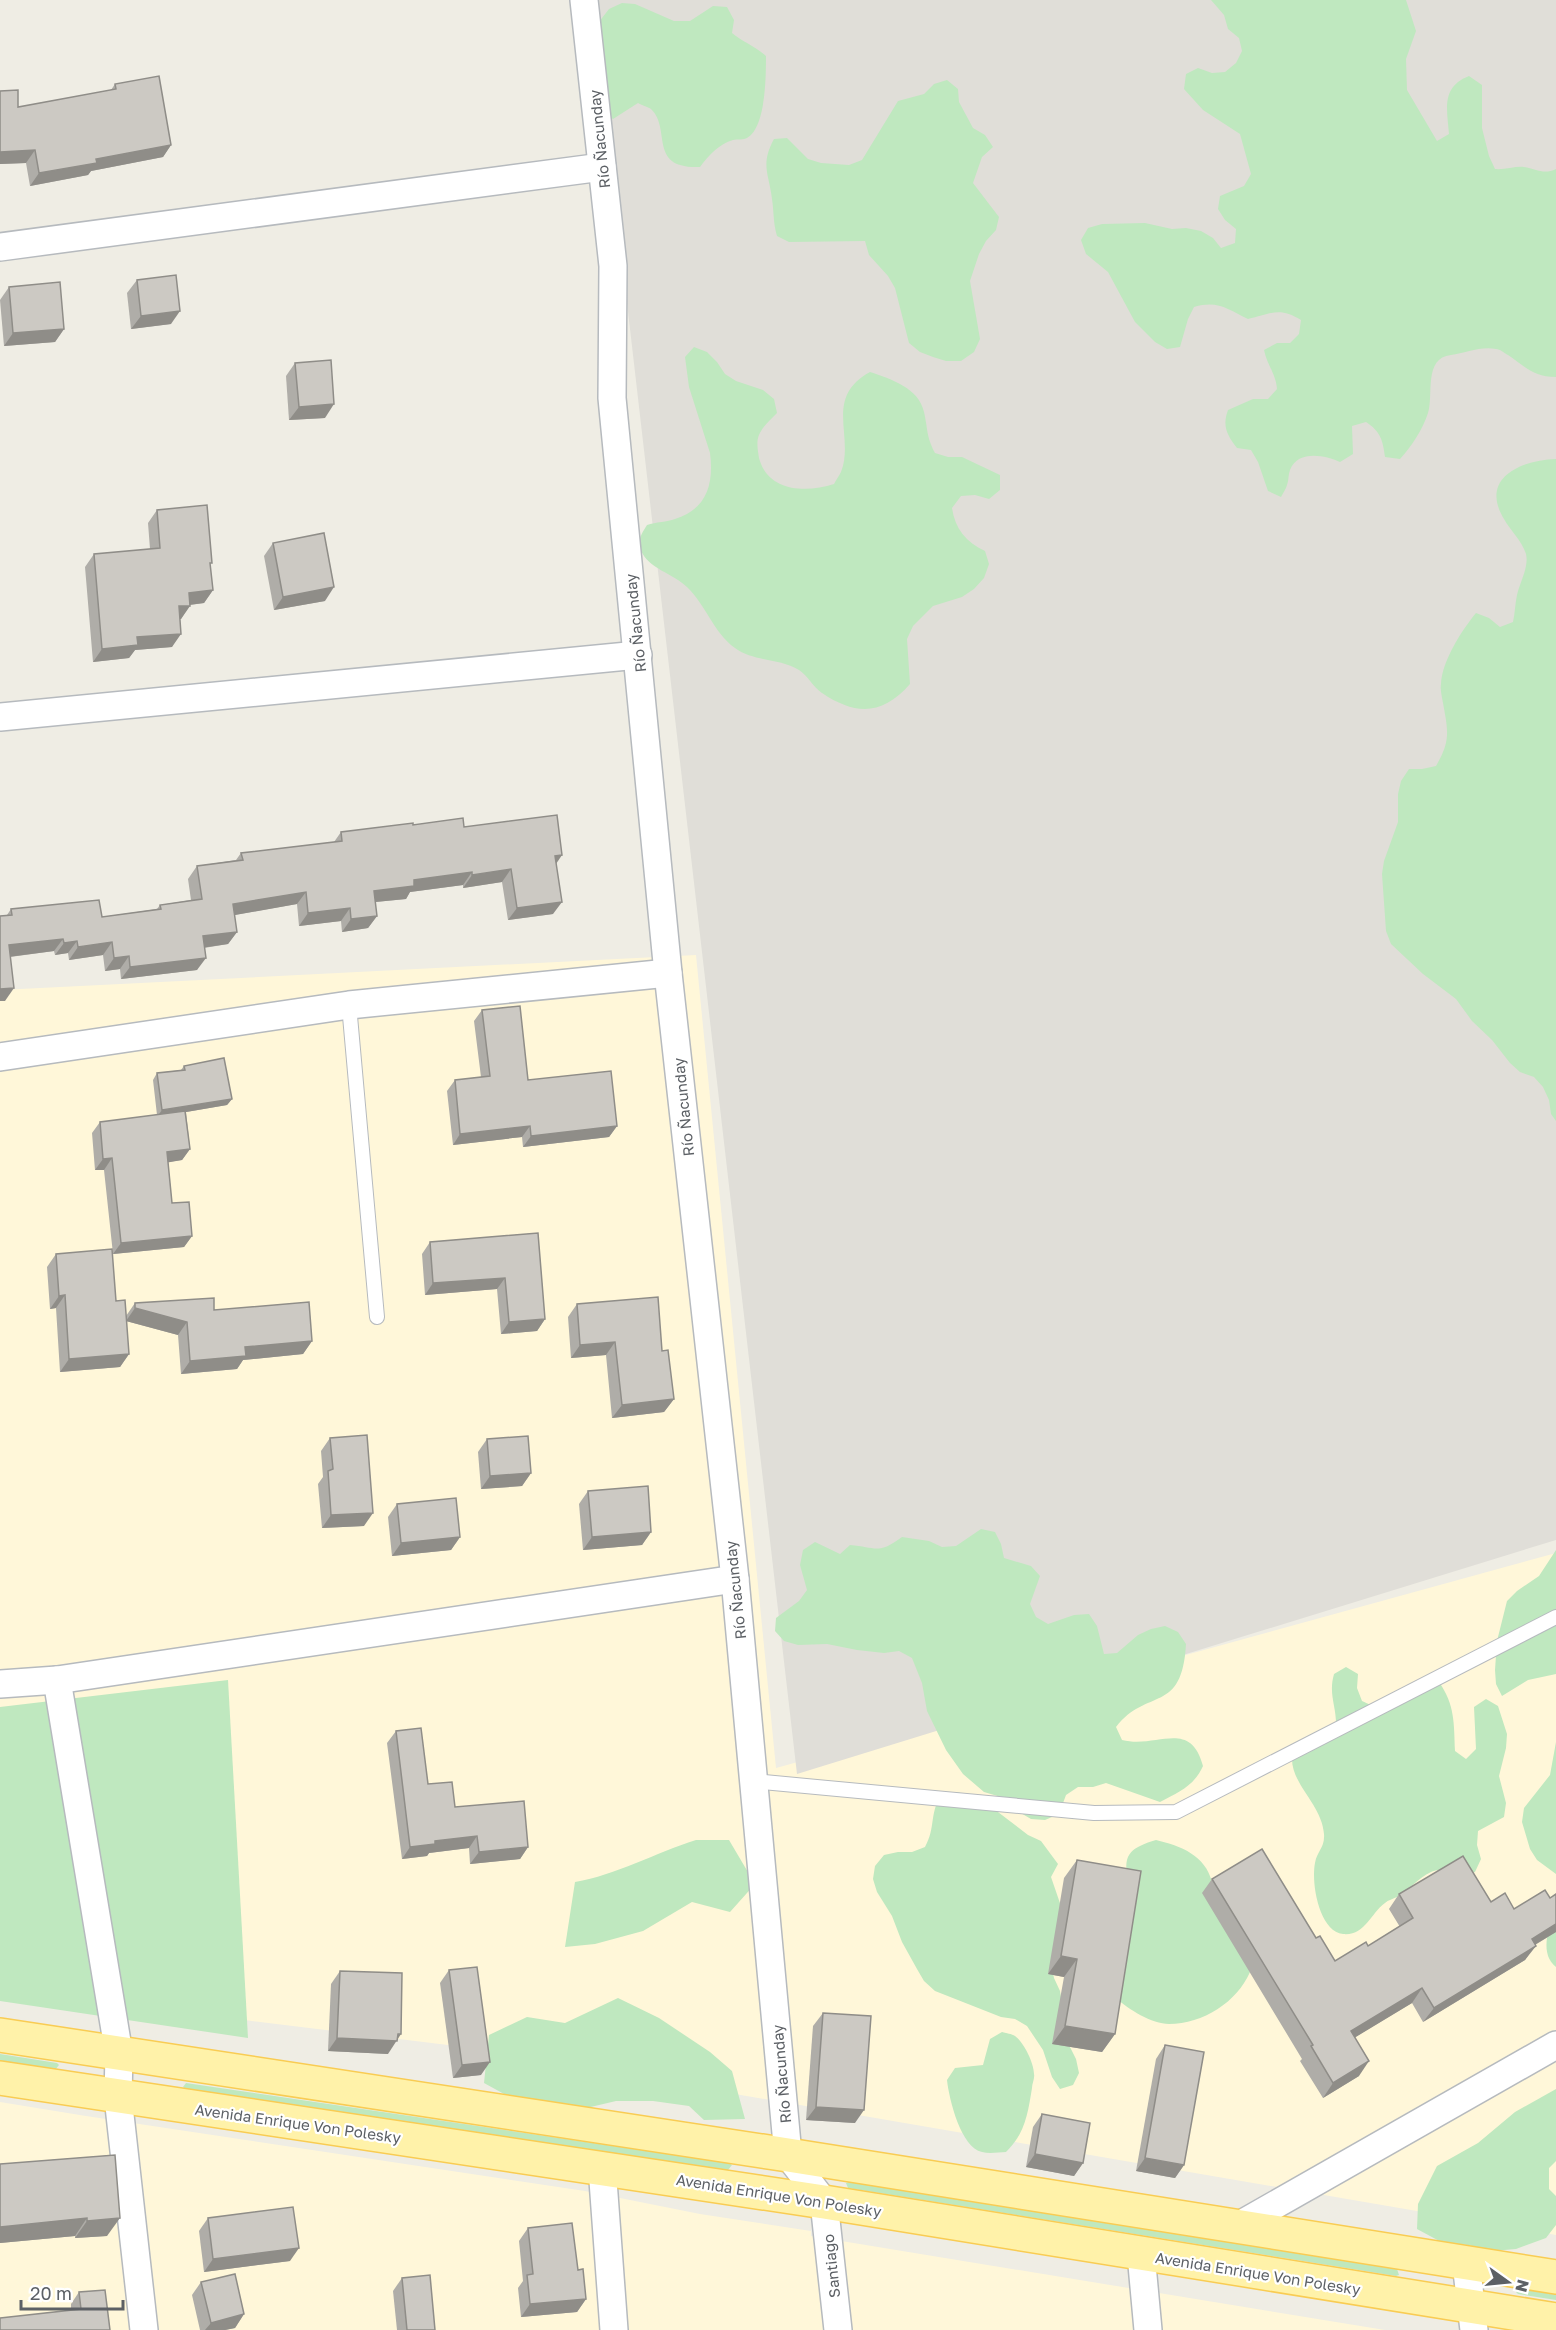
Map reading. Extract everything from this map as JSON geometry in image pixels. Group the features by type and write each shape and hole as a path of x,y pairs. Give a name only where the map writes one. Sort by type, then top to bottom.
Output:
{"main road":[{"path":"0,2035 788,2155 1556,2277"},
{"name":"Avenida Enrique Von Polesky","path":"0,2078 824,2202 1141,2254 1473,2319 1556,2320"}],"street":[{"name":"Río Ñacunday","path":"584,0 613,266 612,398 668,973 735,1579 788,2155"},
{"path":"0,247 602,167"},
{"path":"0,717 638,655"},
{"path":"0,1057 349,1005 668,973"},
{"path":"0,1684 57,1680 735,1579"},
{"path":"57,1680 119,2054 118,2097 144,2330"},
{"path":"1238,2226 1556,2045"},
{"path":"788,2155 824,2202"},
{"path":"602,2168 614,2330"},
{"name":"Santiago","path":"824,2202 838,2330"},
{"path":"1141,2254 1148,2330"},
{"path":"1466,2263 1473,2319"}],"lane":[{"path":"349,1005 377,1317"},
{"path":"753,1781 1094,1814 1176,1812 1556,1617"}],"shaded area":[{"path":"592,0 1556,0 1556,1540 797,1774"},
{"path":"696,955 776,1768 1556,1553 1556,2235 456,2046 0,1990 0,990"},
{"path":"0,2102 585,2191 700,2214 811,2231 811,2236 1385,2330 0,2330"}],"green space":[{"path":"1211,0 1406,0 1416,31 1406,59 1407,90 1437,141 1449,134 1447,108 1450,93 1454,86 1469,76 1482,85 1482,128 1495,169 1524,167 1544,172 1556,169 1556,377 1535,373 1498,349 1479,349 1442,358 1433,370 1430,405 1426,419 1400,459 1385,457 1380,436 1366,422 1352,426 1353,454 1340,462 1319,456 1299,459 1290,470 1287,486 1281,497 1268,491 1258,462 1251,450 1237,448 1231,439 1226,430 1226,416 1228,410 1253,399 1268,399 1277,389 1264,350 1277,343 1290,343 1299,334 1301,320 1281,312 1248,319 1216,305 1202,305 1194,307 1180,347 1167,349 1155,342 1135,322 1108,272 1086,254 1081,240 1088,228 1102,224 1145,223 1172,229 1186,228 1201,231 1213,238 1221,248 1235,243 1236,229 1225,220 1218,209 1220,196 1244,186 1251,174 1240,134 1203,110 1184,89 1186,74 1198,68 1212,73 1225,72 1236,63 1242,51 1239,38 1228,29 1224,15"},
{"path":"622,3 635,4 674,21 690,21 713,6 727,7 734,20 732,33 766,56 764,100 761,113 758,124 746,139 723,144 700,167 684,166 673,162 667,155 657,117 651,109 638,103 613,119 600,111 592,31 609,9"},
{"path":"947,80 958,89 959,102 973,128 985,135 993,147 982,157 973,183 999,217 996,230 986,241 979,254 970,281 980,339 974,352 961,361 946,361 933,357 920,352 909,343 895,288 888,276 869,255 865,241 789,242 777,236 766,163 774,139 787,138 808,159 821,163 849,165 862,160 898,101 924,94 934,84"},
{"path":"694,347 707,352 725,374 736,381 763,390 774,399 777,413 760,432 758,446 759,458 764,469 779,484 812,489 834,484 841,472 844,458 844,406 856,382 870,372 903,386 916,397 924,412 935,453 948,457 962,457 1000,475 1000,490 989,499 975,495 961,496 952,508 962,534 985,551 989,564 984,578 962,597 933,606 913,626 907,639 910,684 890,702 869,709 846,706 822,693 802,672 792,666 750,656 735,648 727,642 694,594 644,556 640,540 647,525 686,515 701,502 709,485 710,453 689,387 685,357"},
{"path":"1556,459 1556,1121 1551,1114 1549,1100 1543,1087 1534,1077 1520,1072 1510,1063 1492,1040 1472,1021 1456,999 1423,974 1391,944 1386,931 1382,874 1384,861 1398,822 1398,794 1401,781 1409,769 1436,766 1444,749 1447,728 1441,694 1442,675 1454,646 1476,613 1489,618 1500,627 1513,622 1517,595 1527,559 1522,545 1504,519 1498,505 1497,492 1500,482 1507,474 1530,463"},
{"path":"981,1529 995,1532 1004,1558 1031,1566 1040,1576 1030,1604 1036,1617 1048,1624 1074,1615 1089,1614 1097,1626 1104,1654 1117,1653 1138,1635 1151,1629 1165,1626 1178,1632 1186,1644 1178,1681 1170,1691 1139,1707 1116,1727 1122,1740 1135,1742 1171,1738 1190,1743 1197,1751 1203,1766 1195,1779 1185,1788 1160,1802 1106,1783 1093,1787 1078,1787 1066,1795 1059,1814 1045,1820 1031,1819 1019,1812 1011,1800 984,1792 963,1774 946,1750 927,1711 922,1683 912,1658 899,1651 884,1653 827,1644 798,1645 784,1641 775,1631 776,1618 799,1601 807,1590 800,1565 803,1550 815,1542 840,1554 850,1545 882,1548 902,1537 929,1541 942,1547 956,1546"},
{"path":"1556,1550 1556,1674 1528,1680 1502,1696 1496,1684 1495,1670 1497,1641 1507,1601 1539,1576"},
{"path":"1346,1667 1358,1674 1357,1688 1362,1701 1375,1707 1439,1682 1451,1707 1455,1751 1466,1759 1476,1749 1474,1707 1486,1699 1498,1706 1507,1734 1499,1776 1506,1803 1504,1817 1478,1831 1477,1845 1481,1859 1475,1872 1458,1875 1439,1870 1431,1872 1397,1897 1386,1902 1362,1928 1351,1934 1335,1931 1328,1924 1319,1905 1314,1872 1324,1834 1318,1814 1297,1778 1292,1759 1296,1747 1311,1734 1324,1736 1336,1728 1332,1681 1334,1674"},
{"path":"228,1680 248,2038 0,2001 0,1707"},
{"path":"1556,1742 1556,1874 1537,1860 1530,1849 1522,1822 1524,1808 1550,1775"},
{"path":"956,1792 970,1795 994,1809 1028,1835 1041,1841 1058,1864 1051,1877 1062,1909 1051,1963 1060,1991 1069,2045 1076,2059 1079,2073 1073,2085 1060,2089 1052,2077 1043,2050 1027,2026 1015,2019 1001,2017 935,1991 924,1981 902,1942 892,1916 877,1892 873,1879 875,1866 884,1855 912,1852 925,1847 937,1802 941,1795"},
{"path":"696,1840 729,1840 755,1884 730,1912 692,1902 643,1931 595,1944 565,1947 575,1882 620,1869"},
{"path":"1156,1840 1191,1853 1204,1865 1209,1873 1219,1909 1250,1972 1237,1993 1228,2002 1206,2015 1182,2023 1169,2024 1148,2019 1116,1998 1128,1857 1141,1845"},
{"path":"1556,1914 1556,1967 1548,1956 1547,1941"},
{"path":"618,1998 659,2018 710,2052 732,2071 745,2119 704,2120 689,2106 653,2101 616,2101 578,2110 526,2106 484,2083 489,2035 527,2017 565,2023"},
{"path":"1002,2032 1015,2036 1022,2043 1034,2069 1034,2077 1027,2114 1018,2138 1006,2152 985,2153 975,2149 962,2132 953,2110 947,2080 955,2068 983,2065 990,2039"},
{"path":"0,2054 59,2065 55,2070 0,2061"},
{"path":"186,2083 732,2165 728,2170 185,2089 183,2087"},
{"path":"1556,2089 1556,2161 1549,2168 1549,2189 1556,2196 1556,2225 1546,2238 1516,2249 1492,2251 1468,2245 1443,2243 1417,2229 1418,2204 1437,2166 1478,2143 1515,2112"},
{"path":"846,2183 1397,2269 1399,2275 848,2188"},
{"path":"1519,2288 1556,2294 1556,2300 1518,2294 1516,2292"}],"building":[{"path":"159,76 171,145 96,159 97,163 39,173 35,150 0,152 0,91 18,90 18,107 116,89 115,84"},
{"path":"176,275 180,311 141,316 137,280"},
{"path":"60,282 64,329 13,333 9,287"},
{"path":"331,360 334,404 299,407 295,363"},
{"path":"207,505 213,590 189,593 190,606 179,606 181,634 137,637 138,645 102,649 94,554 160,548 157,510"},
{"path":"324,533 334,587 283,597 273,543"},
{"path":"557,815 562,855 555,856 562,902 517,908 511,869 414,880 414,886 374,891 377,916 351,919 350,908 308,913 306,892 233,904 237,932 203,936 206,958 130,967 129,956 114,958 112,942 78,947 77,941 64,943 63,939 9,945 14,988 0,989 0,916 12,915 11,909 99,900 102,917 161,909 160,905 202,899 197,866 243,860 241,853 342,841 341,832 413,823 413,825 463,818 464,827"},
{"path":"520,1006 528,1080 611,1071 617,1126 531,1136 530,1126 460,1134 455,1080 490,1076 482,1010"},
{"path":"224,1058 232,1099 162,1110 157,1073 185,1070 184,1066"},
{"path":"185,1111 190,1149 167,1152 172,1203 189,1202 192,1236 121,1243 112,1158 103,1159 100,1122"},
{"path":"538,1233 545,1319 509,1322 505,1278 433,1283 430,1242"},
{"path":"112,1249 116,1301 125,1300 129,1354 69,1359 65,1295 59,1296 56,1254"},
{"path":"658,1297 662,1351 668,1350 674,1399 622,1405 615,1342 580,1345 577,1304"},
{"path":"214,1298 214,1310 309,1302 312,1341 245,1347 246,1356 190,1361 187,1322 135,1308 135,1303"},
{"path":"367,1435 373,1513 331,1515 328,1471 333,1469 330,1438"},
{"path":"528,1436 531,1473 490,1476 487,1439"},
{"path":"648,1486 651,1532 592,1537 588,1491"},
{"path":"456,1498 460,1537 401,1543 397,1504"},
{"path":"421,1728 428,1784 452,1782 455,1807 524,1801 528,1847 479,1852 477,1836 435,1841 435,1844 410,1847 396,1731"},
{"path":"1262,1849 1316,1938 1320,1936 1335,1961 1366,1942 1368,1946 1413,1918 1399,1894 1463,1856 1491,1902 1505,1893 1514,1909 1545,1890 1550,1898 1556,1894 1556,1924 1532,1939 1536,1946 1434,2008 1422,1988 1351,2031 1369,2061 1333,2083 1311,2046 1313,2045 1212,1879"},
{"path":"1077,1860 1141,1871 1115,2034 1065,2026 1077,1959 1061,1956"},
{"path":"477,1967 490,2062 462,2065 449,1970"},
{"path":"340,1971 402,1973 401,2034 398,2034 397,2041 337,2038"},
{"path":"823,2013 871,2016 864,2110 816,2107"},
{"path":"1165,2045 1204,2052 1184,2165 1145,2158"},
{"path":"1042,2114 1090,2123 1083,2163 1035,2154"},
{"path":"115,2155 120,2218 87,2221 87,2218 0,2227 0,2164"},
{"path":"293,2207 299,2248 213,2259 208,2218"},
{"path":"572,2223 578,2270 583,2269 586,2299 530,2304 527,2275 533,2274 528,2228"},
{"path":"235,2274 244,2314 211,2323 201,2282"},
{"path":"430,2275 435,2330 407,2330 402,2278"},
{"path":"105,2290 110,2330 0,2330 0,2318 81,2309 79,2292"}]}
